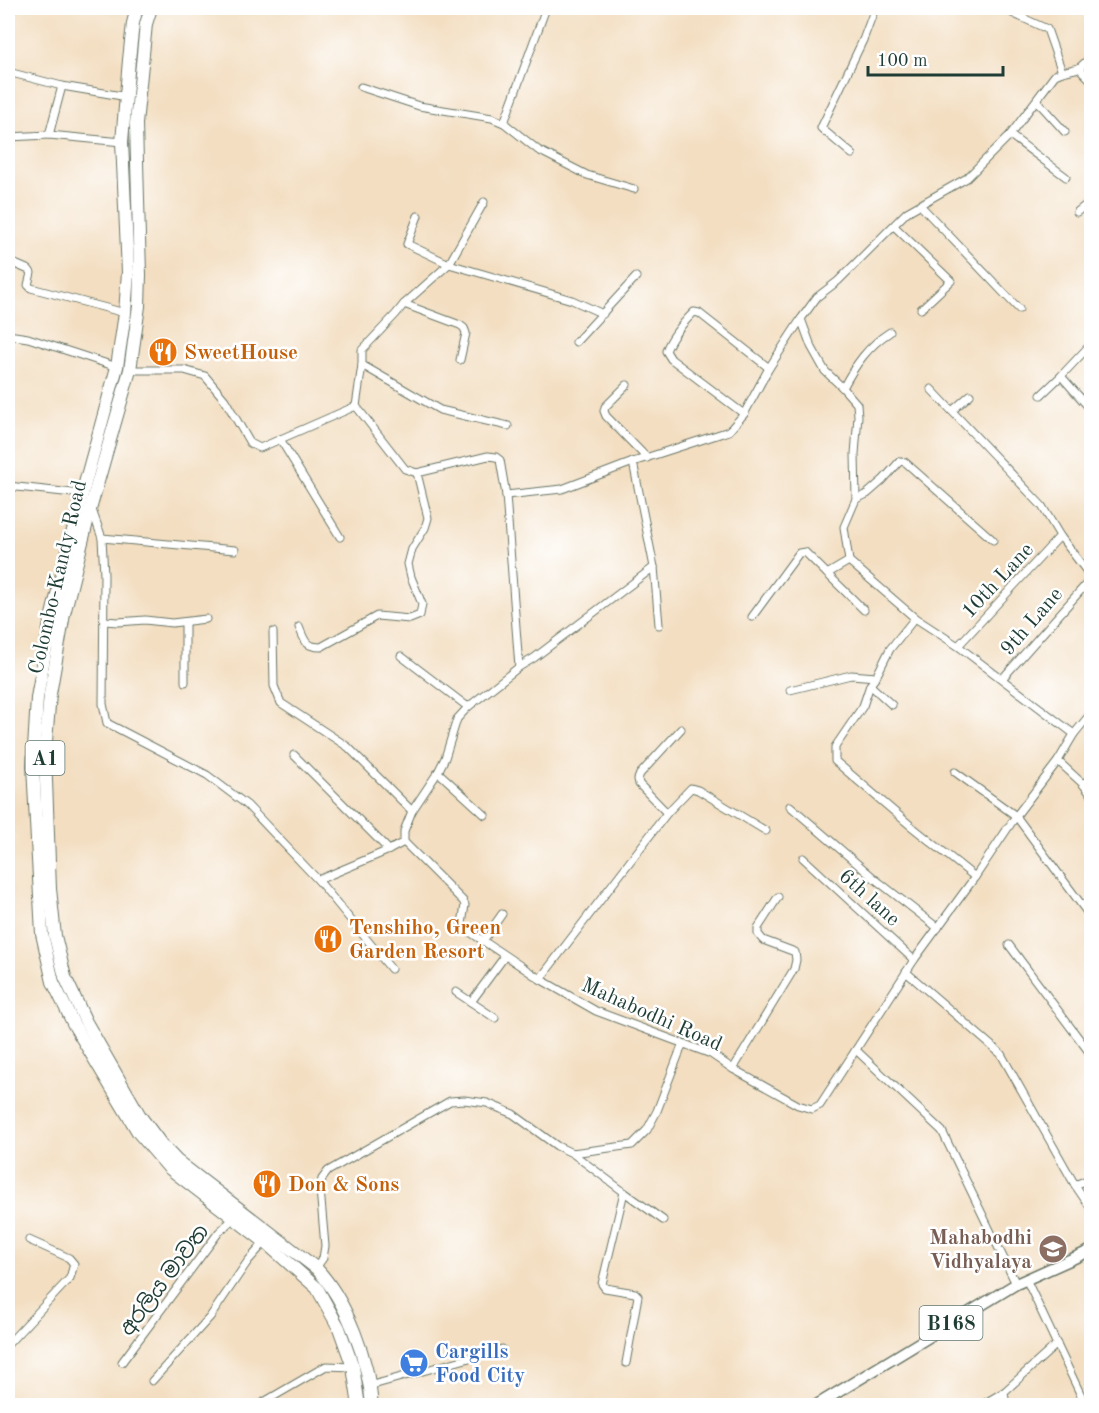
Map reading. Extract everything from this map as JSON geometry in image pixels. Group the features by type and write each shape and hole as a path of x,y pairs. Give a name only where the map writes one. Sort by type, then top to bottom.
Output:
{"highway":[{"name":"Colombo-Kandy Road","path":"137,8 133,24 132,97 136,124 139,306 130,370 50,622 37,698 33,766 42,934 53,982 74,1025 138,1132 169,1168 265,1242 317,1288 339,1328 353,1367 359,1406"},
{"name":"Colombo-Kandy Road","path":"152,8 146,24 122,142 128,272 117,367 64,614 50,694 45,753 50,889 55,936 65,977 86,1022 140,1116 161,1144 177,1161 326,1278 352,1325 362,1352 372,1406"}],"main road":[{"name":"B168","path":"815,1406 1021,1282 1092,1250"}],"street":[{"path":"504,123 546,8"},
{"path":"852,154 820,128 863,40 875,8"},
{"path":"1009,8 1012,13 1047,29 1062,72"},
{"path":"506,495 562,489 633,462 729,431 744,414 769,368 817,297 838,281 907,212 967,178 1010,135 1055,75 1080,68 1092,56"},
{"path":"1080,68 1092,81"},
{"path":"8,72 62,86 132,97"},
{"path":"49,135 62,86"},
{"path":"361,87 419,106 492,118 504,123 538,150 587,175 634,189"},
{"path":"1036,101 1065,132"},
{"path":"8,137 49,135 122,142"},
{"path":"1010,135 1066,177"},
{"path":"1077,212 1092,200"},
{"path":"484,202 449,264 404,304 362,350 356,406 405,469 417,473 488,456 500,460 506,495 519,667"},
{"path":"920,205 1019,309"},
{"path":"418,216 406,244 449,264 572,300 603,314"},
{"path":"894,226 951,281 921,309"},
{"path":"8,261 29,270 31,273 28,285 30,288 125,313"},
{"path":"576,342 636,277"},
{"path":"404,304 464,328 460,360"},
{"path":"744,414 671,359 666,351 669,344 689,317 694,312 699,313 769,368"},
{"path":"801,319 811,346 825,371 856,404 858,416 855,499 844,527 849,561 915,618 958,646 1074,734"},
{"path":"843,388 851,373 875,342 890,332"},
{"path":"8,335 28,338 117,367"},
{"path":"1041,395 1092,343"},
{"path":"362,365 440,410 508,426"},
{"path":"130,370 184,370 205,376 225,400 250,443 260,448 356,406"},
{"path":"1061,376 1092,411"},
{"path":"627,385 605,407 604,411 606,416 647,458"},
{"path":"931,389 1042,506 1060,536 1091,578"},
{"path":"952,411 970,395"},
{"path":"280,439 340,537"},
{"path":"855,499 867,494 900,461 905,462 993,540"},
{"path":"633,462 654,567 659,625"},
{"path":"299,627 306,644 321,647 377,616 410,619 420,615 422,604 408,564 412,549 425,528 428,518 417,473"},
{"path":"8,486 89,499 102,538 103,704 107,723 207,775 247,805 318,880 391,969"},
{"name":"10th Lane","path":"958,646 1060,536"},
{"path":"102,538 235,550"},
{"path":"752,616 799,554 805,552 864,610"},
{"path":"827,574 849,561"},
{"path":"318,880 404,842 404,831 412,811 445,758 457,719 468,707 519,667 654,567"},
{"name":"9th Lane","path":"1002,679 1091,578"},
{"path":"915,618 890,649 870,685 863,706 835,747 836,761 975,877"},
{"path":"104,621 145,620 172,623 206,619"},
{"path":"185,622 185,682"},
{"path":"273,632 274,686 281,703 348,747 412,811"},
{"path":"401,656 468,707"},
{"path":"790,690 851,675 876,677"},
{"path":"870,685 892,705"},
{"name":"Mahabodhi Road","path":"404,842 463,901 465,905 463,926 540,979 597,1011 711,1054 733,1069 798,1105 812,1109 820,1105 906,972 1016,816 1058,761 1074,734 1092,712"},
{"path":"667,813 639,783 638,779 681,729"},
{"path":"294,755 389,850"},
{"path":"1058,761 1083,784 1092,796"},
{"path":"438,772 485,815"},
{"path":"955,772 1016,816 1092,919"},
{"path":"1083,784 1092,777"},
{"path":"540,979 667,813 691,788 699,790 766,831"},
{"path":"790,806 875,879 938,928"},
{"name":"6th lane","path":"803,858 915,960"},
{"path":"733,1069 794,969 795,952 763,940 758,934 758,928 777,897"},
{"path":"483,941 502,914"},
{"path":"1009,945 1092,1056"},
{"path":"471,1002 505,956"},
{"path":"906,972 1001,1054 1075,1185 1092,1210"},
{"path":"456,992 495,1018"},
{"path":"572,1153 632,1145 647,1130 657,1111 683,1043"},
{"path":"856,1050 942,1131 1021,1282 1057,1344 1086,1406"},
{"path":"316,1268 323,1258 325,1246 320,1189 322,1179 328,1171 450,1101 487,1103 513,1114 557,1146 572,1153 663,1220"},
{"path":"1075,1185 1092,1178"},
{"path":"624,1192 602,1284 605,1288 635,1293 638,1296 626,1363"},
{"name":"අරලිය මාවත","path":"122,1362 219,1232 234,1218"},
{"path":"8,1344 70,1278 74,1264 69,1258 29,1240"},
{"path":"152,1381 210,1317 248,1261 265,1242"},
{"path":"980,1406 1004,1392 1057,1344"},
{"path":"369,1386 502,1349"},
{"path":"264,1402 326,1366 353,1367"},
{"path":"1004,1392 1006,1406"}],"place":[{"name":"SweetHouse","path":"163,352"},
{"name":"Tenshiho, Green Garden Resort","path":"328,939"},
{"name":"Don & Sons","path":"267,1184"},
{"name":"Mahabodhi Vidhyalaya","path":"1053,1249"},
{"name":"Cargills Food City","path":"414,1363"}]}
